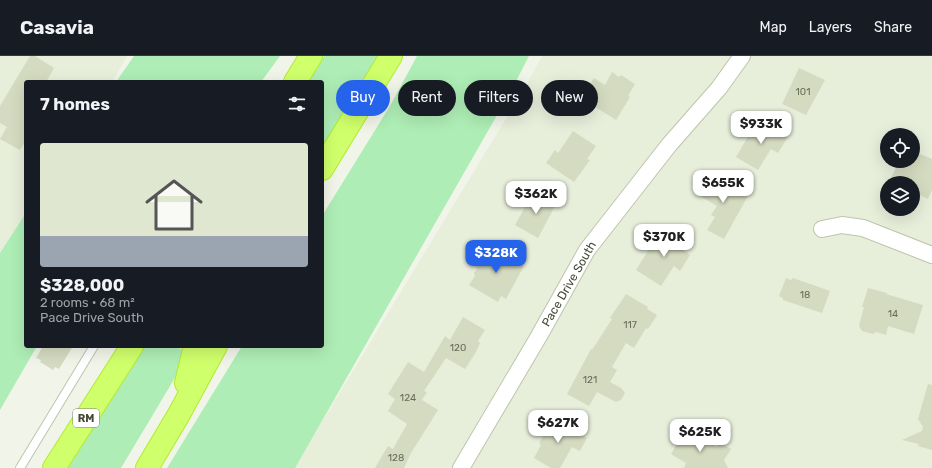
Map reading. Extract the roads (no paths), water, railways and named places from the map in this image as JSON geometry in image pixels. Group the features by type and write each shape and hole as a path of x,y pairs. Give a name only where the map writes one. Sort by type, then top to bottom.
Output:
{"highway":[{"path":"296,80 311,56"},
{"path":"324,166 391,56"},
{"name":"RM","path":"54,468 131,348"},
{"path":"178,416 195,348"},
{"path":"146,468 178,416 215,348"}],"street":[{"name":"Pace Drive South","path":"461,468 539,336 587,250 669,145 718,88 742,56"},
{"path":"822,229 842,225 862,228 932,255"}],"lane":[{"path":"20,468 93,348"}]}
